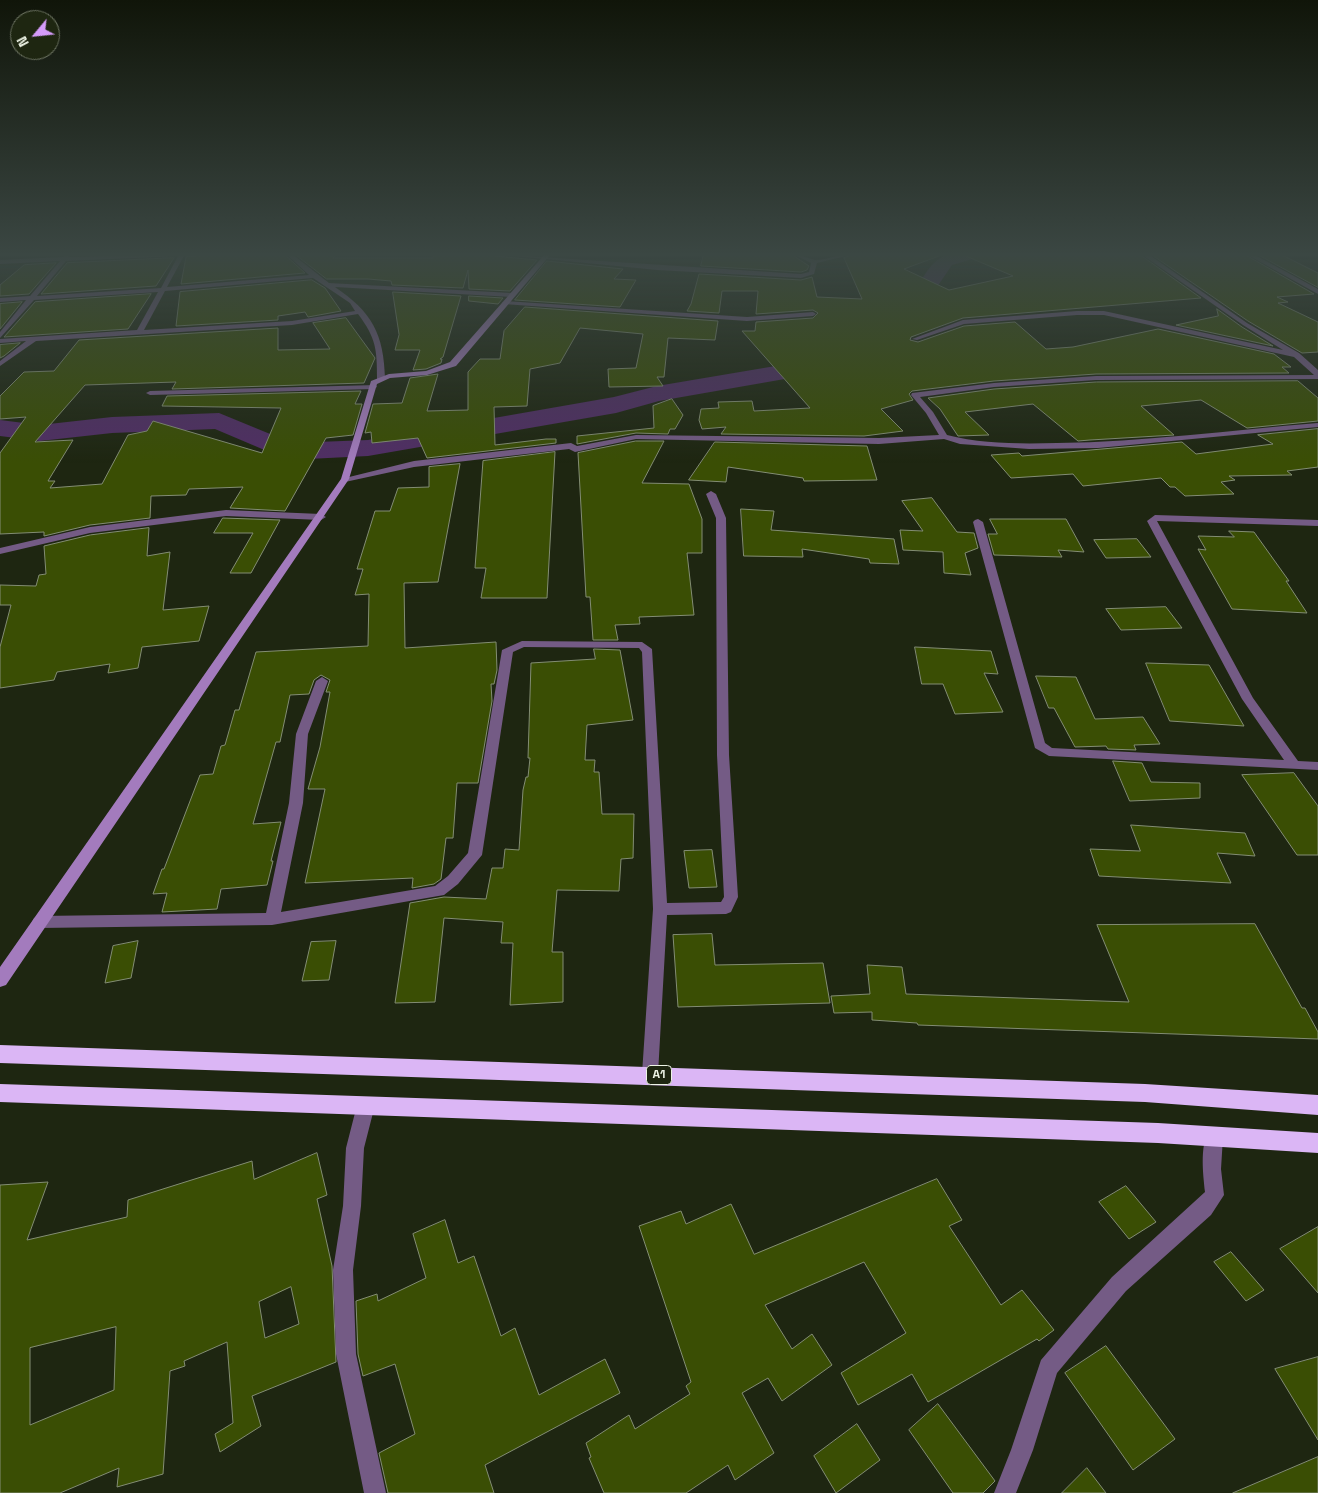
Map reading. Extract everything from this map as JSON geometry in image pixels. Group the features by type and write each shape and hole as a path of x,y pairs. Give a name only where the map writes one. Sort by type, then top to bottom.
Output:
{"highway":[{"name":"A1","path":"0,1054 650,1074 1145,1093 1318,1104"},
{"path":"0,1093 366,1105 1318,1142"}],"street":[{"path":"0,336 11,324"},
{"path":"140,332 144,324"},
{"path":"0,341 281,324"},
{"path":"368,324 374,331 381,354 381,379"},
{"path":"0,980 321,517 347,475 374,382 381,379 434,371 453,364 487,324"},
{"path":"916,339 958,324"},
{"path":"1153,324 1296,355"},
{"path":"1245,324 1296,355 1318,376"},
{"path":"0,364 34,338"},
{"path":"944,437 916,395 994,385 1096,378 1318,376"},
{"path":"150,394 373,387"},
{"path":"347,475 414,464 571,446 575,449 636,437 879,441 944,437 960,441 1029,446 1098,445 1318,425"},
{"path":"660,909 726,908 731,897 723,755 721,518 711,494"},
{"path":"0,551 90,530 216,514 321,517"},
{"path":"1294,765 1248,699 1152,521 1155,518 1318,523"},
{"path":"978,522 1039,745 1049,752 1318,766"},
{"path":"39,922 272,919 439,891 453,880 475,855 508,650 522,644 642,645 648,651 660,909 650,1074"},
{"path":"272,919 296,803 302,734 322,681"},
{"path":"366,1105 356,1148 352,1206 343,1270 346,1354 375,1493"},
{"path":"1004,1493 1022,1450 1048,1367 1119,1284 1204,1208 1215,1195 1212,1169 1214,1137"}],"building":[{"path":"16,324 132,324 128,329 4,337"},
{"path":"176,324 216,324 176,326"},
{"path":"313,324 350,324 375,358 364,383 172,389 176,382 85,385 35,442 73,440 48,481 55,481 50,488 102,484 128,435 147,431 153,421 262,453 281,408 162,406 167,396 361,391 355,404 362,404 353,435 326,438 285,511 230,508 243,487 189,489 186,495 151,496 150,518 90,525 44,536 44,532 0,534 0,453 26,417 0,419 0,396 24,372 54,371 79,340 278,328 278,350 330,349"},
{"path":"397,324 453,324 443,357 440,359 442,359 441,363 426,369 413,370 420,350 395,350 399,335"},
{"path":"510,324 718,324 715,340 668,338 664,377 657,377 663,386 609,387 608,369 636,368 643,334 580,328 560,363 530,369 527,406 494,407 495,445 546,439 556,439 556,443 427,458 418,438 372,443 371,432 365,433 373,404 402,403 410,378 438,374 427,411 468,410 468,372 480,359 500,359 504,331"},
{"path":"756,324 947,324 911,337 910,340 918,342 964,326 1017,324 1046,349 1073,347 1158,329 1274,354 1291,367 1282,367 1289,373 1096,374 994,381 912,391 909,394 913,400 881,409 903,431 864,436 721,434 726,427 702,429 699,420 701,409 719,408 718,402 752,401 754,411 810,408 742,331 755,331"},
{"path":"1237,324 1273,346 1176,325"},
{"path":"1253,324 1318,324 1318,352 1302,353"},
{"path":"20,343 4,356 0,358 0,345"},
{"path":"1298,381 1318,398 1318,421 1247,428 1201,400 1141,406 1174,435 1078,441 1033,404 965,412 989,435 958,436 940,409 928,398 994,389 1096,382"},
{"path":"672,399 683,415 675,429 670,429 668,434 636,433 577,444 577,436 654,428 653,406"},
{"path":"1318,429 1318,467 1287,471 1292,475 1229,476 1235,480 1221,482 1234,494 1185,496 1175,487 1170,487 1161,478 1083,486 1073,474 1011,478 991,455 1019,453 1022,456 1182,442 1196,454 1273,444 1258,435"},
{"path":"636,441 664,441 642,483 689,484 702,519 702,553 687,553 694,615 639,617 640,624 615,625 618,640 593,640 590,597 586,597 578,453"},
{"path":"715,442 867,446 877,480 804,481 803,478 728,467 726,482 689,480"},
{"path":"555,452 547,598 481,598 486,568 475,568 483,461"},
{"path":"460,464 438,582 404,583 405,648 496,642 497,670 494,684 491,684 492,701 478,783 457,783 453,838 446,838 441,879 434,884 412,888 413,878 305,883 325,789 308,789 320,747 330,692 326,692 330,680 321,675 314,680 309,694 290,695 280,742 276,742 253,824 281,822 267,885 221,889 217,909 162,912 167,893 153,894 162,869 164,869 200,775 213,774 221,746 225,745 235,710 239,710 256,652 368,646 369,594 355,595 363,569 357,569 375,511 390,511 398,488 429,487 429,467"},
{"path":"932,498 957,532 974,533 978,548 965,553 971,575 944,573 943,552 903,550 900,530 923,531 902,501"},
{"path":"741,509 774,511 771,530 894,539 899,564 870,563 869,559 802,549 803,557 744,556"},
{"path":"223,518 280,520 251,573 230,573 253,533 214,533"},
{"path":"990,519 1066,519 1084,552 1058,550 1062,557 994,555 988,534 997,534"},
{"path":"149,528 147,556 170,552 163,610 209,606 199,641 142,647 138,668 108,673 110,664 57,672 54,680 0,688 0,647 11,605 0,605 0,585 36,586 39,575 46,574 44,546 90,535"},
{"path":"1229,531 1254,532 1289,581 1286,581 1307,613 1232,609 1198,549 1206,550 1198,536 1234,537"},
{"path":"1137,539 1151,557 1106,558 1094,540"},
{"path":"1166,607 1182,628 1121,630 1106,609"},
{"path":"915,647 991,651 998,674 984,673 1003,712 955,714 943,684 922,684"},
{"path":"594,649 620,650 633,720 587,725 585,760 595,760 594,772 599,772 602,814 634,814 633,858 621,859 619,891 557,890 552,952 563,952 563,1002 510,1005 513,943 501,943 503,922 444,918 435,1002 395,1003 410,903 444,897 486,899 492,868 503,868 505,849 519,850 523,790 526,777 528,777 530,758 528,758 531,663 595,659"},
{"path":"1146,663 1209,665 1244,726 1170,721"},
{"path":"1036,676 1076,677 1095,719 1143,717 1160,744 1134,745 1136,750 1108,749 1106,746 1075,747 1054,708 1049,708"},
{"path":"1113,761 1142,763 1151,782 1200,783 1200,798 1130,801"},
{"path":"1294,773 1318,806 1318,855 1297,855 1242,775"},
{"path":"1131,825 1245,833 1255,856 1217,853 1231,883 1099,876 1090,849 1140,851"},
{"path":"712,850 717,887 689,888 684,851"},
{"path":"1255,924 1302,1008 1305,1008 1318,1032 1318,1039 918,1025 917,1023 872,1020 872,1012 834,1013 831,996 870,994 867,965 902,967 906,994 1129,1002 1097,925"},
{"path":"712,934 715,965 823,963 830,1003 678,1007 673,935"},
{"path":"138,941 131,978 105,983 113,946"},
{"path":"336,941 329,980 302,981 311,942"},
{"path":"317,1153 327,1195 317,1199 332,1266 336,1362 252,1396 261,1426 220,1452 215,1434 233,1423 227,1342 184,1361 185,1366 170,1371 163,1474 117,1487 119,1468 60,1493 0,1493 0,1185 48,1182 27,1240 127,1217 128,1200 252,1161 254,1179","holes":["291,1287 299,1324 265,1338 259,1302","116,1327 114,1390 30,1425 30,1348"]},
{"path":"937,1179 962,1220 949,1226 1001,1305 1022,1290 1054,1330 1039,1341 1037,1339 928,1402 912,1374 858,1405 841,1373 906,1333 864,1262 765,1305 792,1349 812,1334 832,1365 782,1401 768,1378 742,1393 774,1453 735,1480 728,1465 686,1493 604,1493 589,1458 591,1457 586,1443 629,1415 635,1429 690,1394 686,1386 691,1382 639,1226 681,1211 686,1224 731,1204 754,1254"},
{"path":"1126,1186 1156,1222 1129,1239 1099,1202"},
{"path":"445,1220 458,1263 474,1256 501,1336 515,1328 539,1395 605,1359 620,1393 485,1465 494,1493 388,1493 379,1453 415,1434 395,1364 363,1376 358,1354 356,1301 377,1294 378,1301 426,1278 413,1234"},
{"path":"1318,1227 1318,1293 1280,1249"},
{"path":"1231,1252 1264,1290 1246,1301 1214,1262"},
{"path":"1106,1346 1175,1439 1133,1470 1065,1373"},
{"path":"1318,1357 1318,1440 1275,1369"},
{"path":"938,1404 995,1481 983,1493 953,1493 909,1430"},
{"path":"857,1424 880,1460 836,1493 814,1456"},
{"path":"1318,1457 1318,1493 1233,1493"},
{"path":"1087,1468 1106,1493 1062,1493"}],"waterway":[{"path":"0,428 40,433 112,425 219,421 288,452 368,448 616,405 657,394 819,366 830,355"}]}
